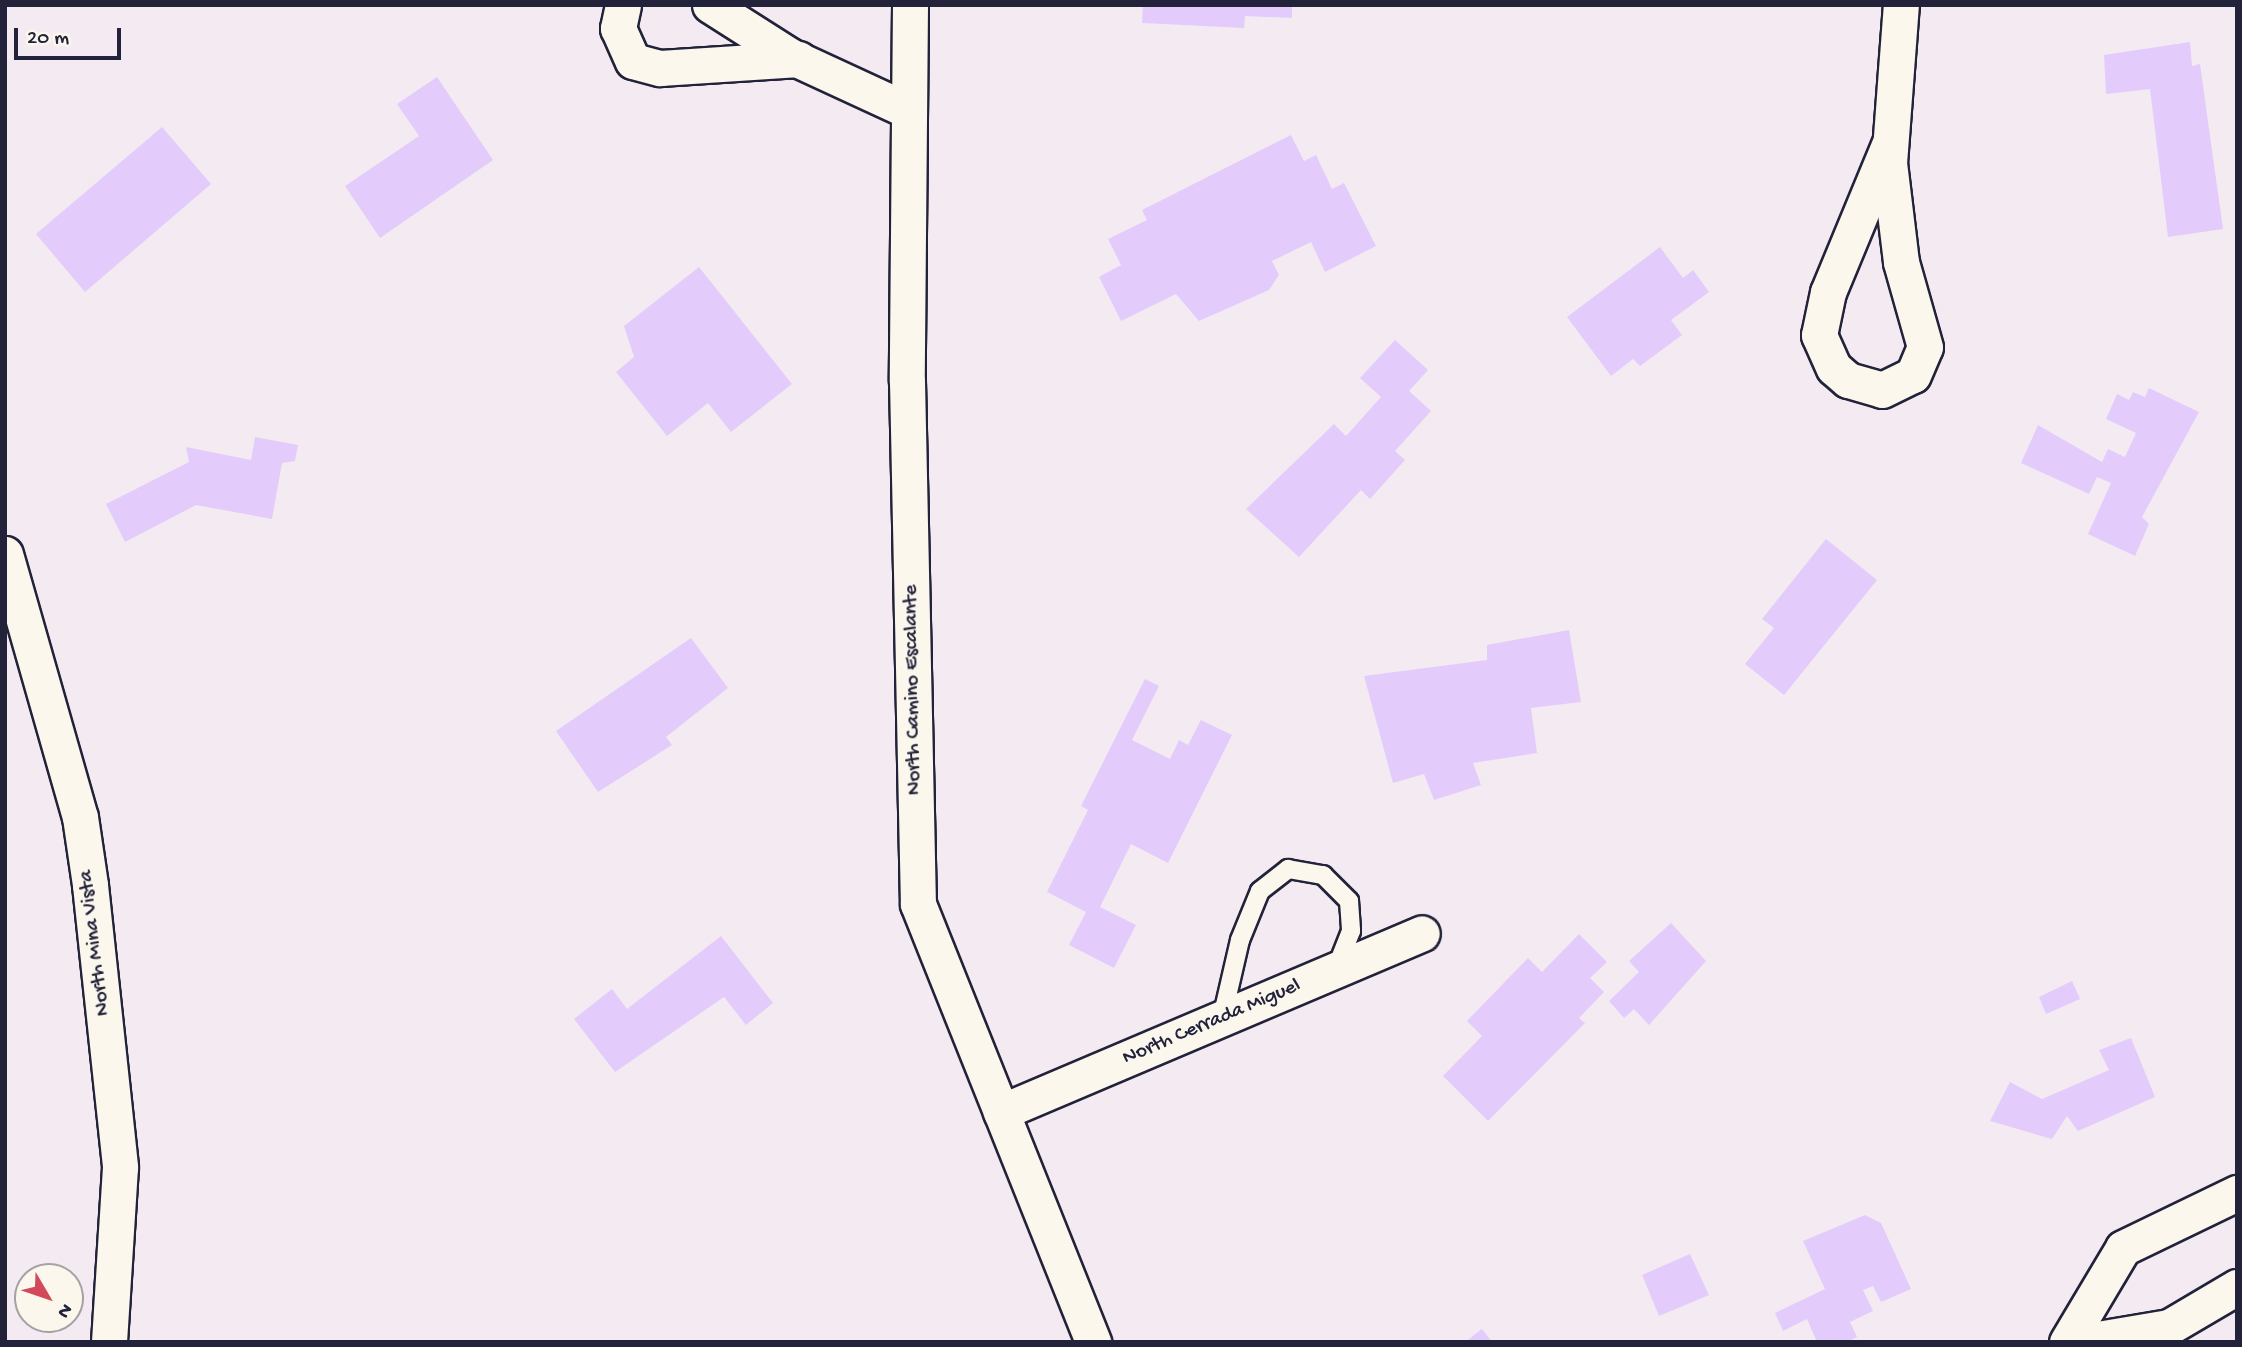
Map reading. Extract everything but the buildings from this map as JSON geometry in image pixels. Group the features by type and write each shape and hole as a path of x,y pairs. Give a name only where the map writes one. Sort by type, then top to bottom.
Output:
{"street":[{"path":"623,5 618,28 633,61 660,68 799,60"},
{"path":"710,5 799,60 907,110"},
{"name":"North Camino Escalante","path":"911,5 907,110 918,904 1093,1342"},
{"path":"1889,145 1828,292 1819,335 1834,368 1848,380 1882,390 1913,375 1924,347 1901,262 1889,145 1901,5"},
{"name":"North Mina Vista","path":"5,554 80,817 90,885 120,1167 109,1342"},
{"name":"North Cerrada Miguel","path":"1001,1112 1422,933"},
{"path":"2067,1342 2123,1248 2237,1193"},
{"path":"2080,1342 2169,1327 2237,1287"}],"lane":[{"path":"1222,1018 1240,940 1260,891 1288,869 1323,875 1349,901 1351,931 1336,970"}]}
